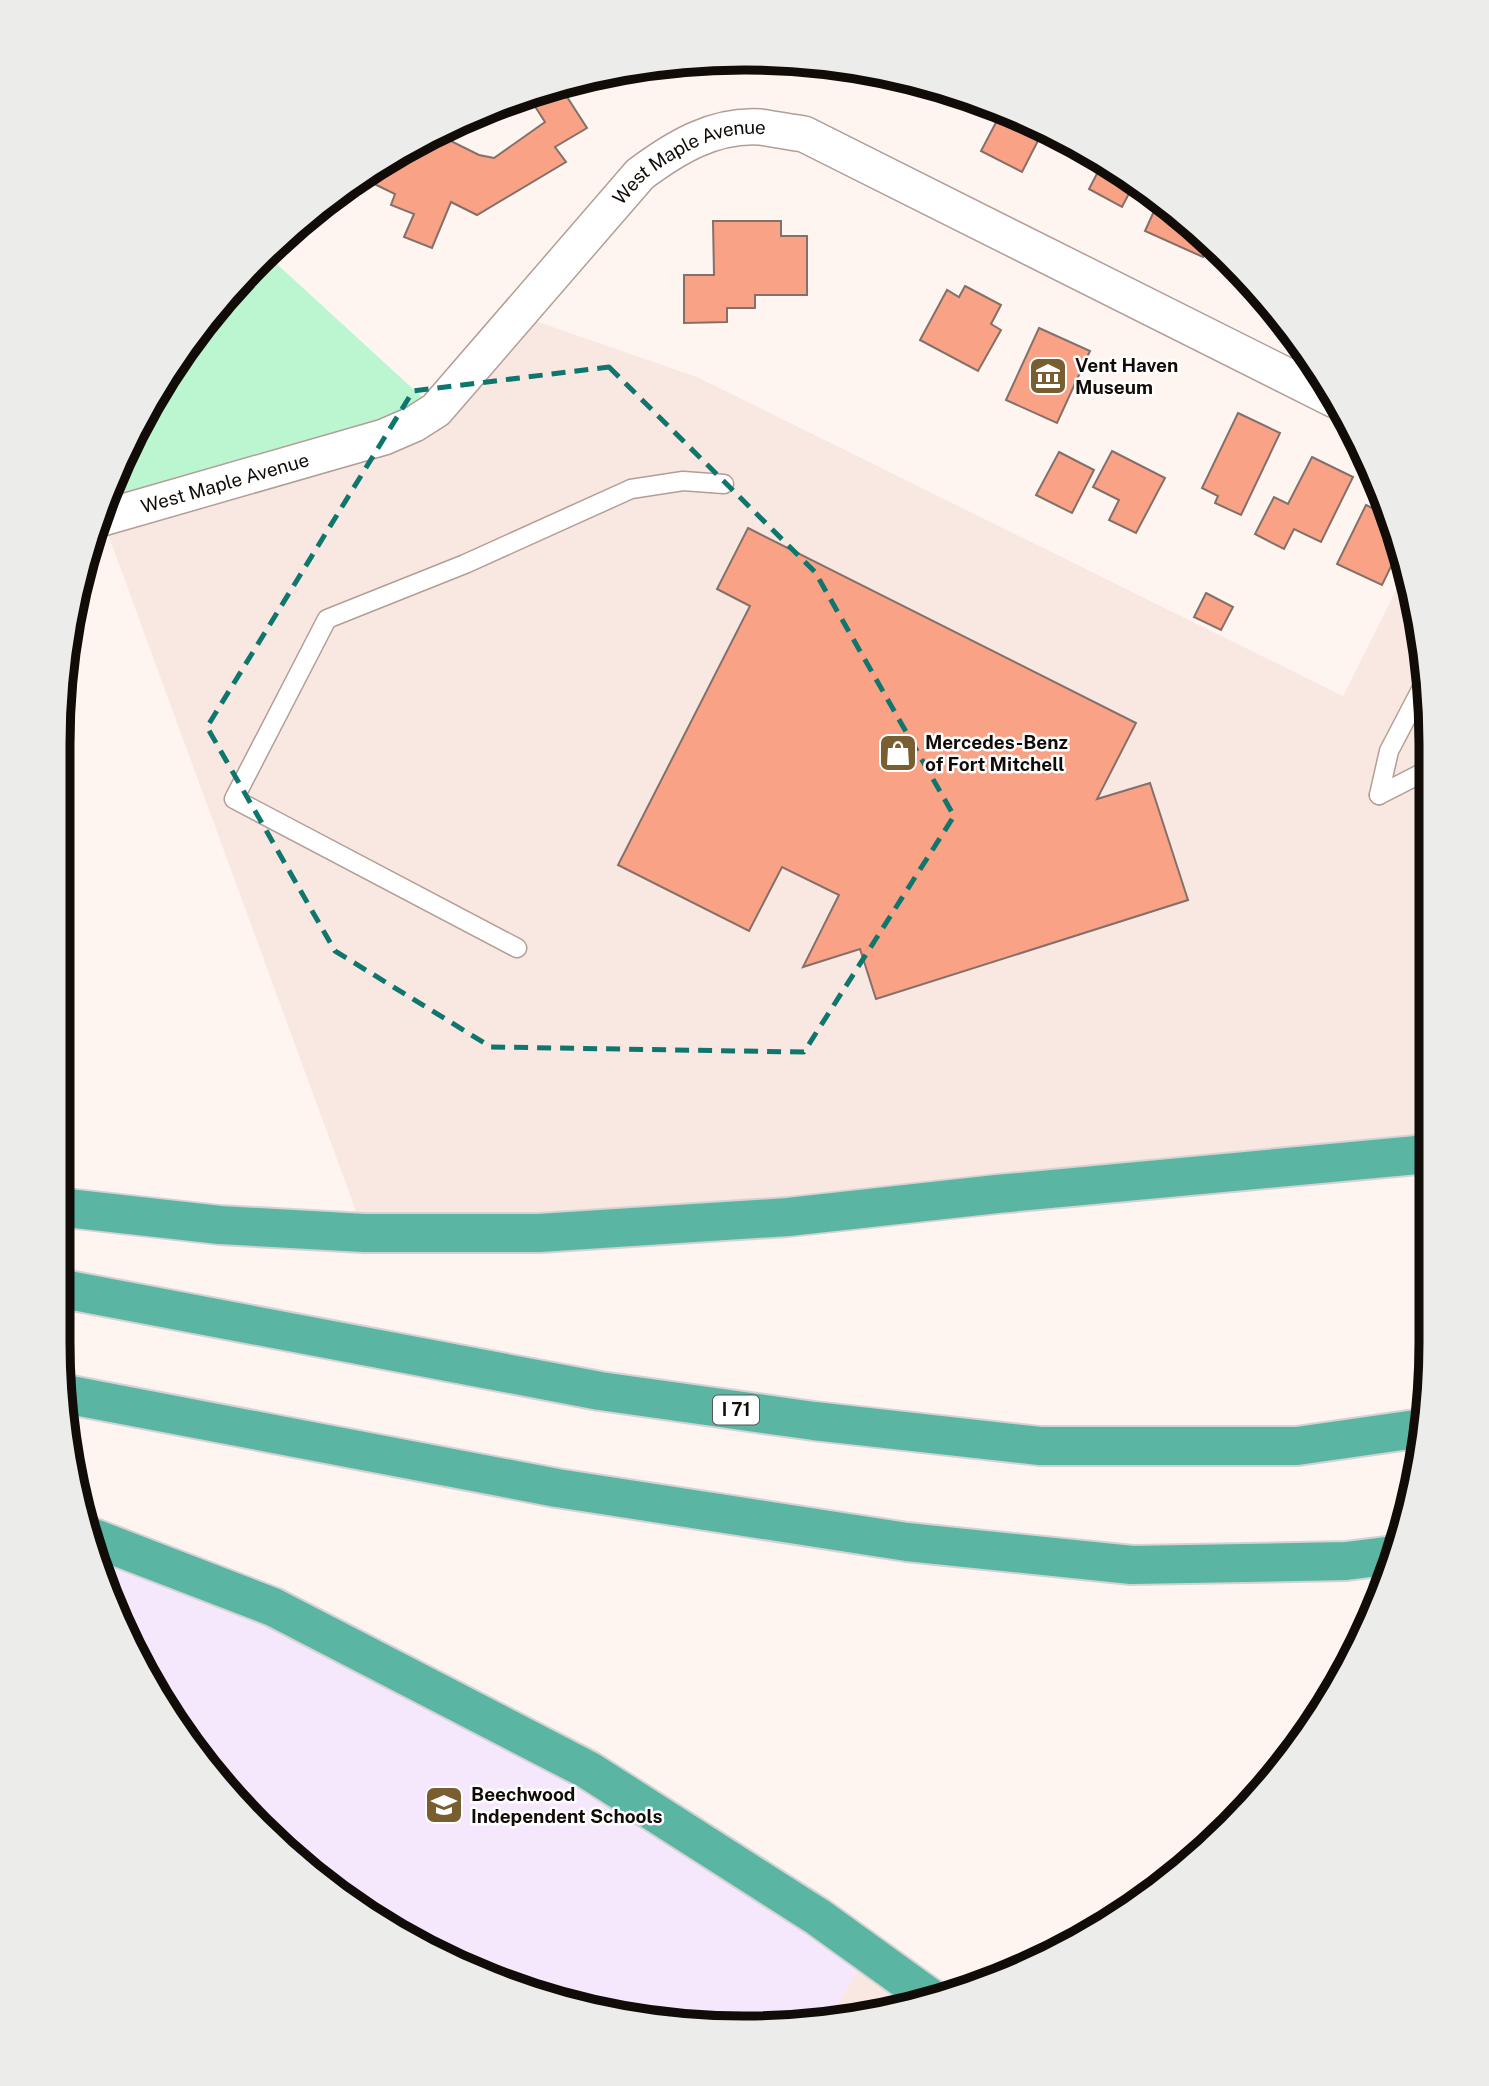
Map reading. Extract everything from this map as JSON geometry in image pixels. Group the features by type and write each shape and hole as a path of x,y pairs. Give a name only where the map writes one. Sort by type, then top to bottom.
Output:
{"highway":[{"path":"70,1208 220,1225 351,1232 539,1233 788,1217 998,1194 1419,1155"},
{"name":"I 71","path":"70,1290 600,1391 814,1421 1040,1446 1297,1446 1413,1429"},
{"path":"72,1395 557,1488 907,1542 1132,1565 1346,1561 1384,1556"},
{"path":"101,1541 274,1607 588,1770 818,1917 922,1992"}],"street":[{"name":"West Maple Avenue","path":"110,516 384,436 414,424 436,410 640,174 672,150 699,138 731,129 758,127 804,134 1319,392"}],"lane":[{"path":"517,947 234,799 327,619 466,564 631,489 683,481 723,484"},
{"path":"1418,697 1389,751 1379,795 1419,775"}],"highlighted area":[{"path":"609,367 815,572 954,816 804,1052 491,1047 335,951 207,727 413,391"}],"shaded area":[{"path":"518,315 697,377 1343,696 1399,584 1418,700 1419,1155 364,1233 106,528 110,516 384,437"},
{"name":"Beechwood Independent Schools","path":"101,1541 273,1607 868,1953 834,2010 789,2015 700,2015 613,2003 570,1993 486,1965 407,1926 334,1877 300,1849 237,1786 209,1752 160,1679 140,1640 121,1600"},
{"path":"868,1953 922,1992 876,2003 834,2010"}],"green space":[{"path":"274,262 436,410 111,515 121,486 160,407 209,334"}],"building":[{"path":"565,94 587,128 555,147 566,162 477,215 451,202 432,248 404,237 414,214 391,205 395,194 372,183 407,160 448,139 479,155 494,158 545,122 534,104"},
{"path":"998,119 1039,138 1022,172 981,151"},
{"path":"1098,171 1130,192 1122,207 1089,189"},
{"path":"1155,209 1205,252 1203,257 1145,231"},
{"path":"713,221 781,221 781,236 807,236 807,295 755,295 755,308 727,308 727,322 684,323 684,275 714,275"},
{"path":"965,286 1001,305 991,324 1001,330 978,371 920,340 947,290 959,297"},
{"name":"Vent Haven Museum","path":"1039,328 1090,351 1057,423 1006,400"},
{"path":"1238,413 1280,433 1241,515 1215,503 1218,496 1202,488"},
{"path":"1112,451 1165,478 1136,533 1109,520 1119,500 1093,487"},
{"path":"1059,452 1094,470 1072,513 1036,495"},
{"path":"1312,457 1353,477 1321,542 1294,529 1284,549 1255,534 1274,497 1288,504"},
{"path":"1366,505 1377,510 1393,562 1382,585 1337,564"},
{"name":"Mercedes-Benz of Fort Mitchell","path":"748,528 1136,723 1097,799 1150,783 1188,900 876,999 860,949 803,967 839,895 782,867 749,931 618,865 750,606 717,589"},
{"path":"1206,593 1233,607 1221,630 1194,617"}],"place":[{"name":"Vent Haven Museum","path":"1048,376"},
{"name":"Mercedes-Benz of Fort Mitchell","path":"898,753"},
{"name":"Beechwood Independent Schools","path":"444,1805"}]}
